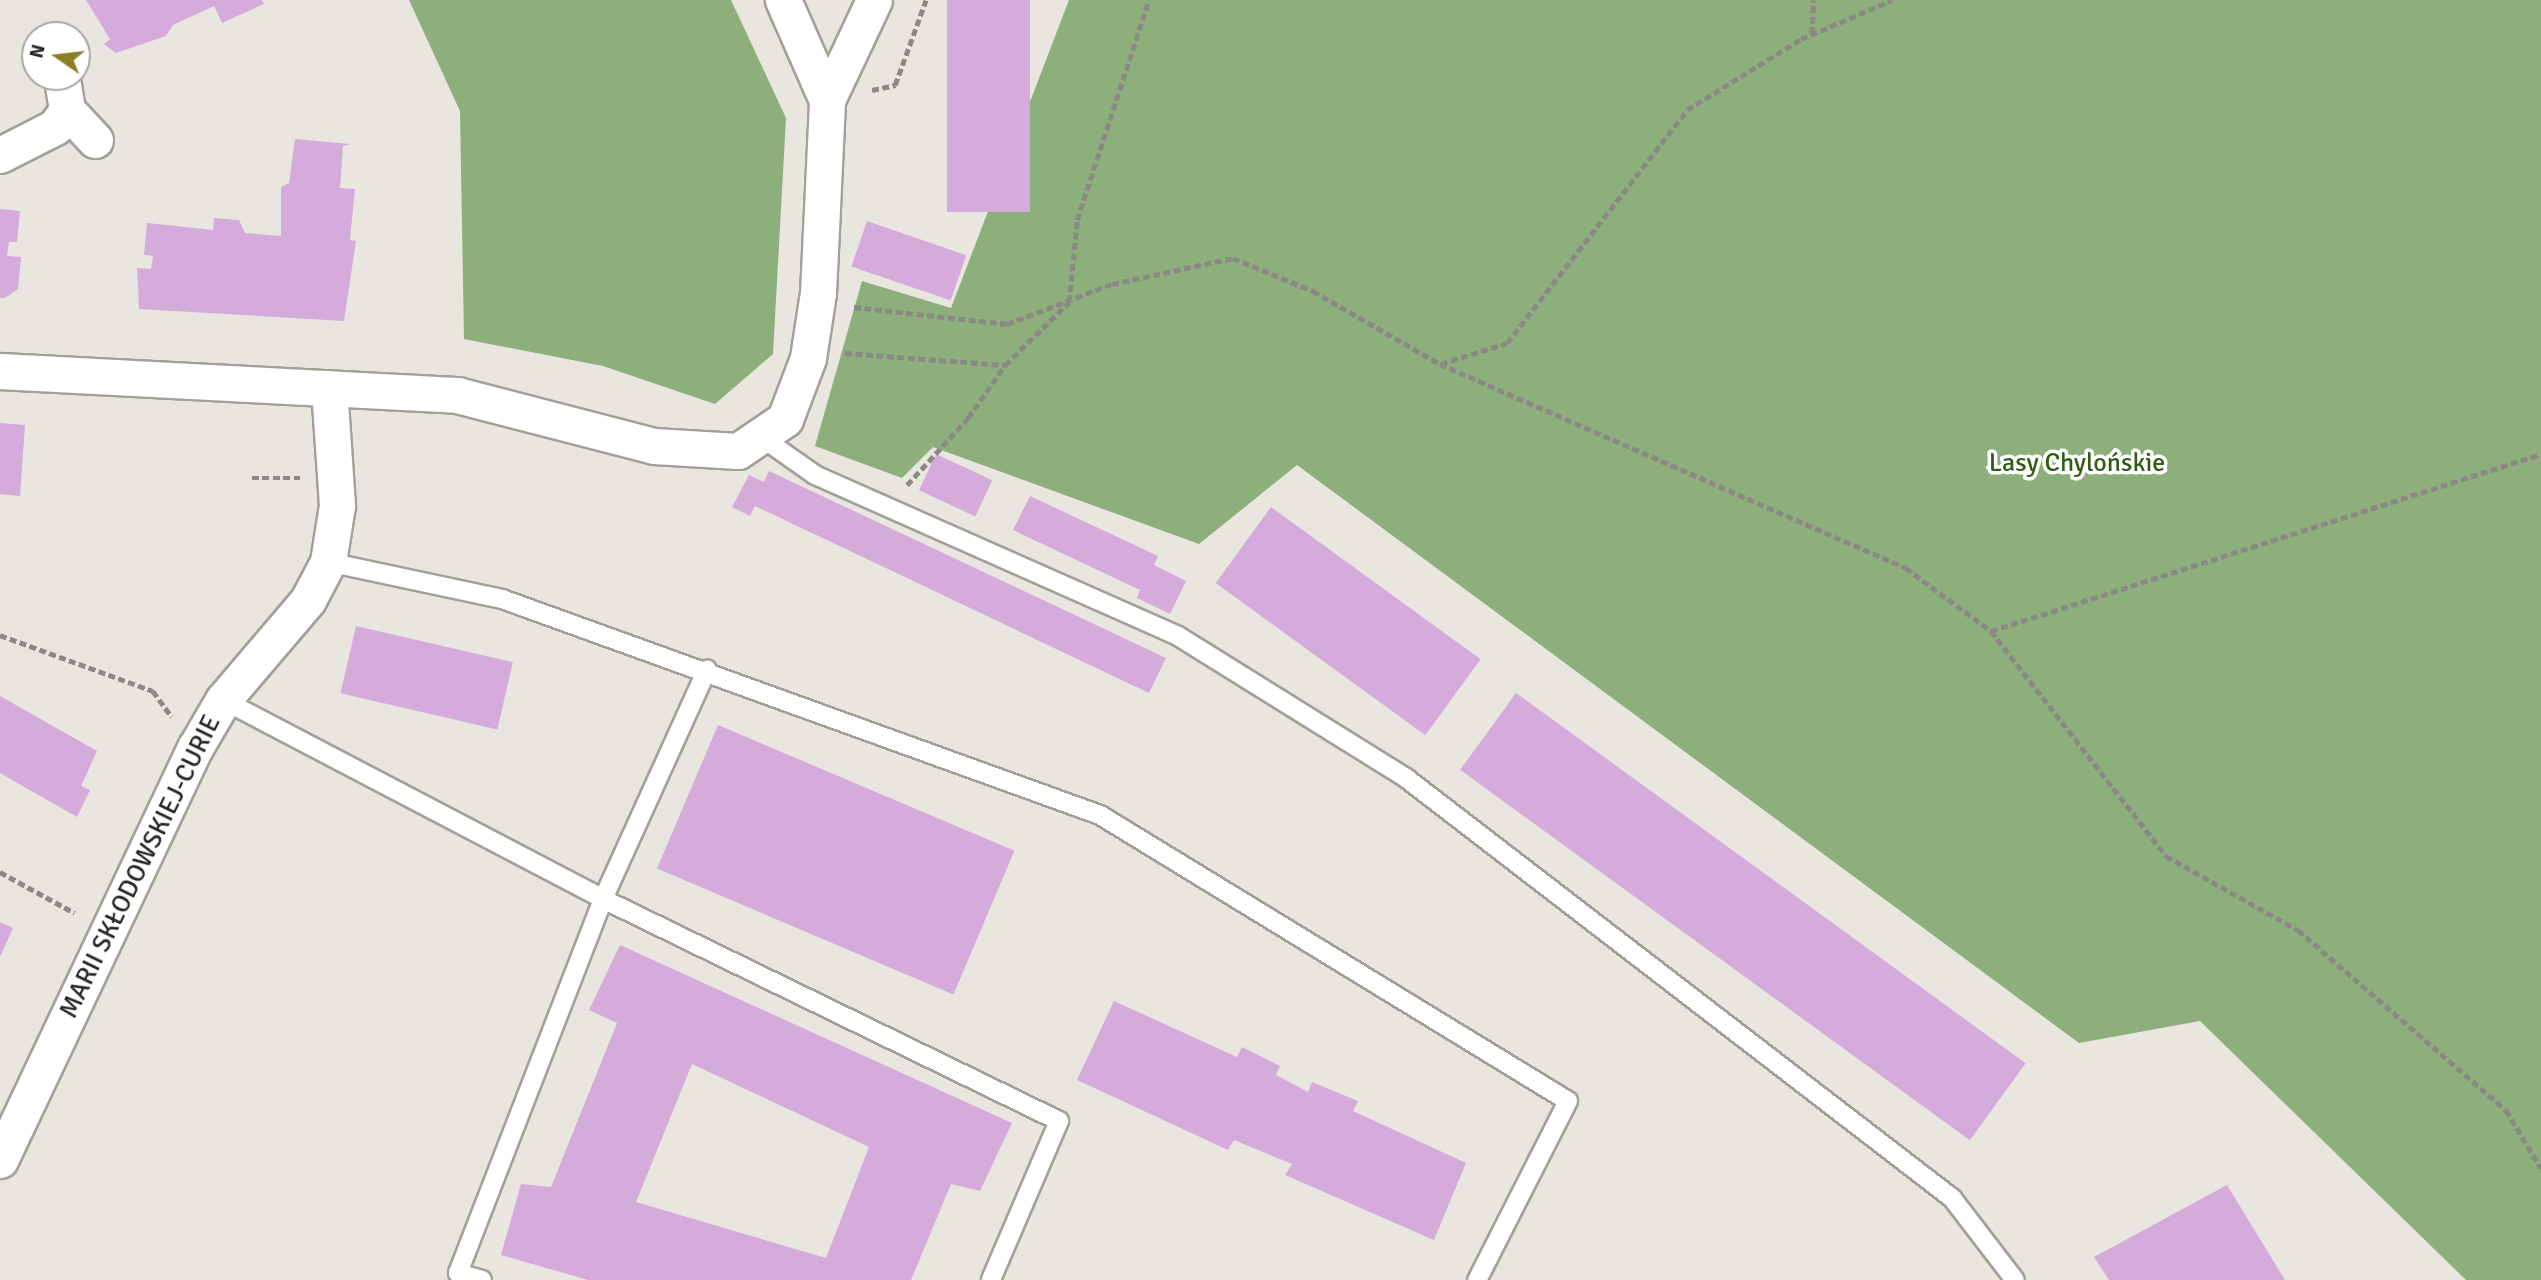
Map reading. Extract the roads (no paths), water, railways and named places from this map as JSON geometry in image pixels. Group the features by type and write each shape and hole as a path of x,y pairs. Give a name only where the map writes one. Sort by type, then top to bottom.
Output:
{"street":[{"path":"783,0 827,100"},
{"path":"0,371 329,388 498,401 698,452 738,451 764,439 785,419 808,358 818,293 827,100 874,0"},
{"path":"0,155 41,138 65,94 95,140"},
{"name":"MARII SKŁODOWSKIEJ-CURIE","path":"0,1160 223,700 284,632 328,562 337,505 329,388"}],"lane":[{"path":"764,439 815,475 1178,636 1406,778 1952,1198 2015,1280"},
{"path":"328,562 502,599 706,670 1100,815 1567,1101 1476,1280"},
{"path":"482,1280 458,1273 603,899 706,670"},
{"path":"223,700 603,899 1059,1121 991,1280"}],"park label":[{"name":"Lasy Chylońskie","path":"2077,464"}]}
